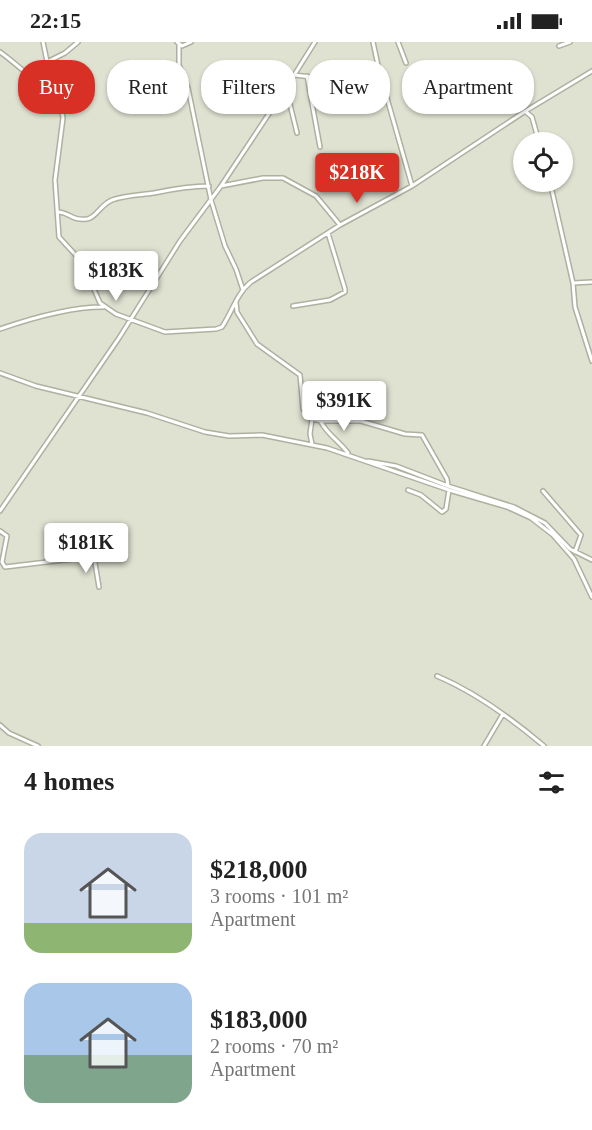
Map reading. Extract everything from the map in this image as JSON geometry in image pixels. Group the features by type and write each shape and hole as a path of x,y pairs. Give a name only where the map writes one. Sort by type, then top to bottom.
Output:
{"street":[{"path":"43,42 47,60"},
{"path":"51,60 65,53 78,42"},
{"path":"190,42 178,44 179,65 188,88 211,200 225,246 243,290"},
{"path":"296,72 315,42"},
{"path":"373,42 412,186"},
{"path":"398,42 405,60"},
{"path":"558,46 570,42"},
{"path":"0,52 18,66"},
{"path":"534,106 592,71"},
{"path":"296,75 307,76 320,147"},
{"path":"62,114 55,180 59,237 82,262 100,303 131,321 165,332 216,329 224,325 236,301 251,282 340,225 412,186 521,114"},
{"path":"0,511 80,397 131,321 180,241 221,186 269,114"},
{"path":"292,114 297,132"},
{"path":"530,114 536,132"},
{"path":"221,186 263,178 283,178 316,196 340,225"},
{"path":"57,212 64,212 73,219 88,219 94,216 101,206 115,199 185,186 209,186"},
{"path":"552,192 573,283 575,307 592,361"},
{"path":"293,306 330,300 345,292 328,233"},
{"path":"573,283 592,282"},
{"path":"236,301 237,312 257,344 300,375 303,409 312,419 361,421 405,434 422,436 447,479 446,509 442,512 421,495 408,490"},
{"path":"0,328 40,317 92,307 105,307"},
{"path":"0,373 36,386 147,413 212,434 262,435 312,445 361,460 396,466 448,488 507,507 541,525 574,559 592,597"},
{"path":"312,419 310,434 312,445"},
{"path":"321,421 325,429 342,444 349,455"},
{"path":"448,488 497,500 538,518 575,552 592,560"},
{"path":"543,491 581,535 575,552"},
{"path":"0,531 7,536 2,562 5,567 114,554"},
{"path":"94,557 99,587"},
{"path":"437,676 475,695 503,713 544,746"},
{"path":"484,746 503,713"},
{"path":"0,725 9,733 38,746"}]}
